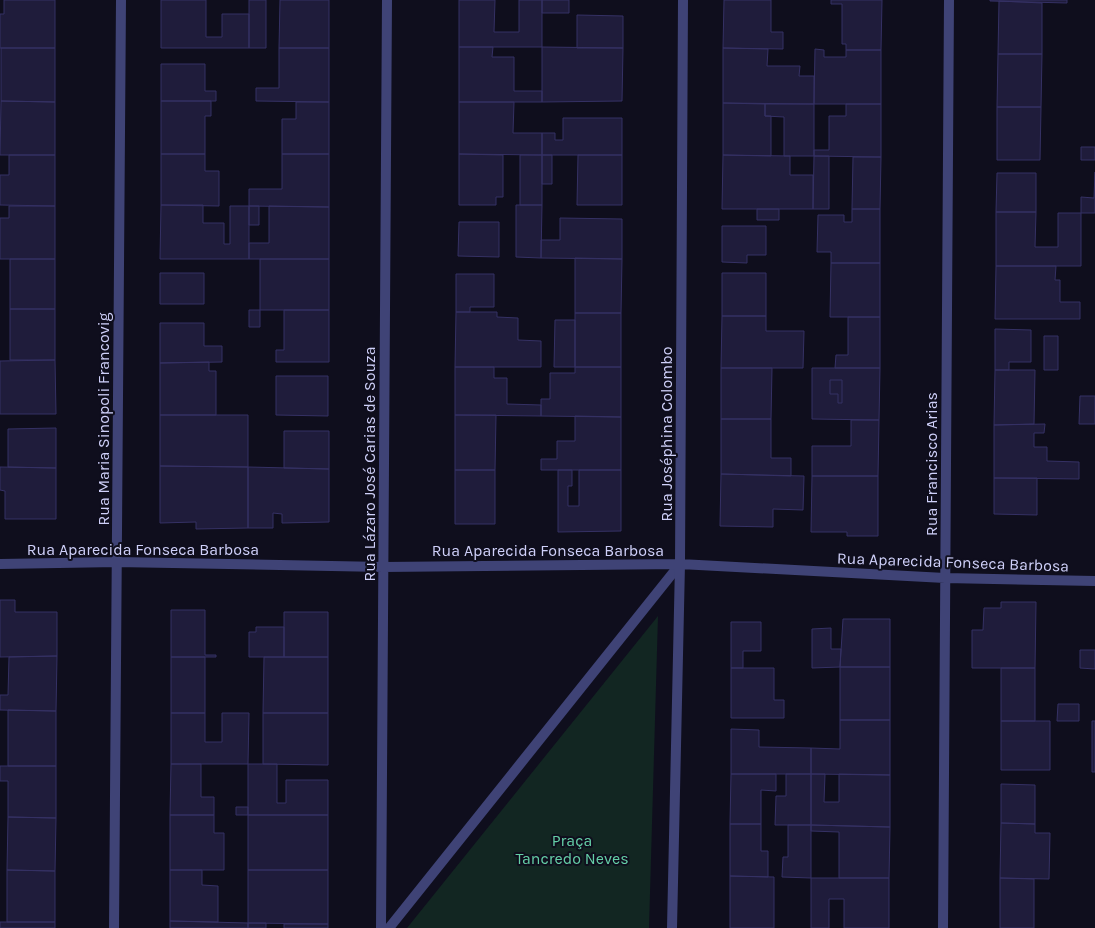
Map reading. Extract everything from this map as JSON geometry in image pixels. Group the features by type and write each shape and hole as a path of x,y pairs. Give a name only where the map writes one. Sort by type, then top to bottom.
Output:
{"street":[{"name":"Rua Maria Sinopoli Francovig","path":"114,928 121,0"},
{"name":"Rua Lázaro José Carias de Souza","path":"381,928 387,0"},
{"name":"Rua Joséphina Colombo","path":"672,928 680,564 683,0"},
{"name":"Rua Francisco Arias","path":"943,928 949,0"},
{"name":"Rua Aparecida Fonseca Barbosa","path":"0,564 117,562 383,567 680,564 945,578 1095,581"},
{"path":"389,928 680,564"}],"green space":[{"name":"Praça Tancredo Neves","path":"658,616 649,928 407,928"}],"building":[{"path":"4,0 55,0 55,48 0,48 0,14 4,14"},
{"path":"161,0 206,0 206,37 222,37 222,14 249,14 249,48 161,48"},
{"path":"249,0 266,0 266,48 249,48"},
{"path":"280,0 329,0 329,48 279,48"},
{"path":"459,0 495,0 494,32 519,32 519,0 542,0 542,47 459,47"},
{"path":"542,0 569,0 569,13 542,13"},
{"path":"724,0 771,0 771,32 783,32 783,49 723,48"},
{"path":"831,0 882,0 881,50 846,50 846,44 842,44 842,4 831,4"},
{"path":"1067,0 1067,3 990,1"},
{"path":"999,1 1042,3 1042,54 998,54"},
{"path":"577,15 623,16 623,48 577,48"},
{"path":"459,47 493,47 492,57 514,57 514,91 542,91 542,102 459,102"},
{"path":"542,47 623,48 622,101 542,102"},
{"path":"1,48 55,48 55,102 1,101"},
{"path":"279,48 329,48 329,102 256,101 256,88 279,88"},
{"path":"723,48 768,49 767,66 800,66 799,76 814,76 814,104 723,103"},
{"path":"815,49 824,50 824,57 846,57 846,50 881,50 881,104 814,104"},
{"path":"998,54 1042,54 1041,107 997,107"},
{"path":"161,64 205,64 205,91 216,91 216,101 161,101"},
{"path":"1,101 55,102 55,155 0,155"},
{"path":"161,101 211,101 211,116 205,116 205,154 161,154"},
{"path":"296,102 329,102 329,154 282,154 282,119 296,119"},
{"path":"459,102 514,102 513,133 542,133 542,155 459,154"},
{"path":"723,103 765,104 765,116 771,116 771,156 723,155"},
{"path":"765,104 814,104 814,156 784,156 784,117 765,116"},
{"path":"846,104 881,104 881,157 814,156 814,150 829,150 829,116 846,116"},
{"path":"997,107 1041,107 1040,160 997,160"},
{"path":"563,118 622,118 622,155 542,155 542,133 555,133 555,140 563,140"},
{"path":"1081,147 1095,147 1095,160 1081,160"},
{"path":"161,154 205,154 205,171 219,171 219,206 161,205"},
{"path":"282,154 329,154 329,207 249,206 249,189 282,189"},
{"path":"459,154 503,155 503,197 496,197 496,205 459,205"},
{"path":"9,155 55,155 55,206 0,205 0,175 9,175"},
{"path":"520,155 542,155 542,205 520,205"},
{"path":"542,155 552,155 552,184 542,184"},
{"path":"578,155 622,155 622,205 577,205"},
{"path":"723,155 790,156 790,175 813,175 813,209 722,209"},
{"path":"814,156 829,156 829,209 813,209"},
{"path":"853,157 881,157 880,209 852,209"},
{"path":"1095,172 1095,213 1081,213 1081,197 1094,198"},
{"path":"997,173 1036,173 1036,212 996,212"},
{"path":"161,205 203,205 203,223 224,223 224,244 230,244 230,206 249,206 249,259 160,259"},
{"path":"516,205 542,205 541,258 516,257"},
{"path":"9,206 55,206 55,259 0,259 0,218 9,218"},
{"path":"249,206 259,206 259,225 249,225"},
{"path":"269,206 329,207 329,259 249,259 249,243 269,243"},
{"path":"757,209 779,209 779,220 757,220"},
{"path":"852,209 880,209 880,263 831,263 831,252 817,252 818,215 844,215 844,222 852,222"},
{"path":"996,212 1036,212 1035,247 1058,247 1058,213 1081,213 1081,266 996,266"},
{"path":"560,218 622,219 622,259 541,258 541,240 560,240"},
{"path":"459,222 499,222 499,257 458,256"},
{"path":"722,226 766,226 766,255 747,255 747,263 722,262"},
{"path":"575,258 622,259 621,313 575,313"},
{"path":"10,259 55,259 55,309 10,309"},
{"path":"260,259 329,259 329,310 260,310"},
{"path":"831,263 880,263 880,317 830,317"},
{"path":"996,266 1056,266 1055,280 1060,280 1060,302 1080,302 1080,319 995,319"},
{"path":"160,273 204,273 204,304 160,304"},
{"path":"722,273 766,273 766,316 722,316"},
{"path":"456,274 494,274 494,307 470,307 470,312 456,312"},
{"path":"10,309 55,309 55,360 10,360"},
{"path":"249,310 260,310 260,327 249,327"},
{"path":"284,310 329,310 329,362 276,362 276,350 284,350"},
{"path":"456,312 497,312 497,317 518,318 518,340 541,341 541,367 455,367"},
{"path":"575,313 621,313 621,367 575,367"},
{"path":"722,316 766,316 766,331 804,331 803,368 721,368"},
{"path":"848,317 880,317 880,368 835,368 836,355 848,355"},
{"path":"555,320 575,320 575,367 554,367"},
{"path":"160,323 204,323 204,346 222,346 222,362 160,363"},
{"path":"995,329 1031,330 1031,362 1009,362 1009,370 995,370"},
{"path":"1044,336 1058,336 1058,370 1044,370"},
{"path":"55,360 56,414 0,414 0,361"},
{"path":"209,362 209,371 216,371 216,415 160,415 160,363"},
{"path":"455,367 494,367 494,378 507,378 507,404 541,405 541,416 455,415"},
{"path":"575,367 621,367 621,417 541,416 541,399 550,399 550,373 575,373"},
{"path":"721,368 772,368 771,419 721,419"},
{"path":"812,368 880,368 879,420 812,419"},
{"path":"995,370 1035,370 1034,424 994,425"},
{"path":"276,376 328,376 328,416 276,415"},
{"path":"830,380 842,380 842,403 838,403 838,394 830,394"},
{"path":"1080,396 1095,396 1095,424 1079,424"},
{"path":"160,415 248,415 248,467 160,466"},
{"path":"455,415 496,415 495,470 455,470"},
{"path":"575,416 621,417 621,470 541,470 541,459 557,459 557,441 575,441"},
{"path":"721,419 771,419 771,458 791,458 791,476 721,474"},
{"path":"851,420 879,420 878,476 812,476 812,446 851,446"},
{"path":"1045,424 1044,433 1034,433 1034,447 1047,447 1047,461 1079,462 1079,479 994,478 994,425"},
{"path":"56,428 56,468 8,467 8,429"},
{"path":"284,431 329,431 329,469 284,468"},
{"path":"160,466 248,467 248,528 196,529 196,522 160,523"},
{"path":"0,467 56,468 56,519 5,519 5,491 0,490"},
{"path":"248,467 329,469 329,522 282,523 282,514 273,513 273,528 248,528"},
{"path":"455,470 495,470 495,524 455,524"},
{"path":"558,470 572,470 572,486 568,486 568,506 579,506 579,470 621,470 621,531 558,532"},
{"path":"721,474 804,476 803,510 773,509 773,527 720,526"},
{"path":"812,476 878,476 878,536 847,536 847,532 811,532"},
{"path":"994,478 1037,478 1037,515 994,514"},
{"path":"0,600 15,600 15,612 57,612 57,656 0,657"},
{"path":"1001,602 1036,602 1035,668 972,668 972,630 983,630 984,608 1001,608"},
{"path":"171,610 205,610 205,655 216,655 216,657 171,657"},
{"path":"284,612 328,612 328,657 284,657"},
{"path":"843,619 890,619 890,667 840,667"},
{"path":"731,622 761,622 761,651 743,651 743,668 731,668"},
{"path":"256,627 284,627 284,657 249,657 249,632 256,632"},
{"path":"831,628 831,649 841,649 840,667 812,668 812,629"},
{"path":"1080,650 1095,650 1095,669 1080,668"},
{"path":"57,656 56,711 0,710 0,695 8,695 9,657"},
{"path":"171,657 205,657 205,713 171,713"},
{"path":"264,657 328,657 328,713 263,713"},
{"path":"840,667 890,667 890,720 840,720"},
{"path":"731,668 774,668 774,700 784,700 784,718 731,718"},
{"path":"1001,668 1035,668 1035,721 1001,721"},
{"path":"1058,704 1079,704 1079,721 1057,721"},
{"path":"8,710 56,711 56,766 8,766"},
{"path":"171,713 205,713 205,742 222,742 222,713 249,713 248,764 171,764"},
{"path":"263,713 328,713 328,765 263,764"},
{"path":"840,720 890,720 890,775 811,774 811,748 840,749"},
{"path":"1001,721 1050,721 1050,770 1001,770"},
{"path":"1092,721 1095,721 1095,772 1092,772"},
{"path":"731,729 759,730 759,747 811,748 811,774 731,774"},
{"path":"171,764 201,764 201,797 214,797 214,815 170,815"},
{"path":"248,764 277,764 277,803 286,803 286,780 328,780 328,815 248,815"},
{"path":"0,766 56,766 56,818 8,817 8,781 0,781"},
{"path":"731,774 776,774 776,791 761,790 761,824 730,824"},
{"path":"786,774 811,774 811,825 775,825 776,796 786,796"},
{"path":"811,774 825,774 824,802 839,802 839,774 890,775 890,827 811,825"},
{"path":"1001,784 1035,785 1035,824 1001,823"},
{"path":"236,807 248,807 248,815 236,815"},
{"path":"170,815 214,815 214,833 224,833 224,870 170,870"},
{"path":"248,815 328,815 328,870 248,870"},
{"path":"8,817 56,818 55,871 7,870"},
{"path":"1001,823 1035,824 1035,833 1050,833 1049,879 1000,878"},
{"path":"730,824 761,824 761,851 768,851 768,877 730,876"},
{"path":"788,825 811,825 811,878 782,877 783,857 788,857"},
{"path":"811,825 890,827 889,878 839,878 839,832 811,831"},
{"path":"7,870 55,871 55,922 7,922"},
{"path":"170,870 202,870 202,885 218,886 218,922 170,921"},
{"path":"248,870 328,870 328,924 248,923"},
{"path":"730,876 774,877 774,928 730,928"},
{"path":"811,878 889,878 889,928 844,928 844,899 829,899 829,928 811,928"},
{"path":"1000,878 1034,879 1034,928 1000,928"},
{"path":"170,921 248,923 248,928 170,928"},
{"path":"0,922 55,922 55,928 0,928"},
{"path":"248,923 266,923 266,928 248,928"},
{"path":"284,924 328,924 328,928 284,928"}]}
